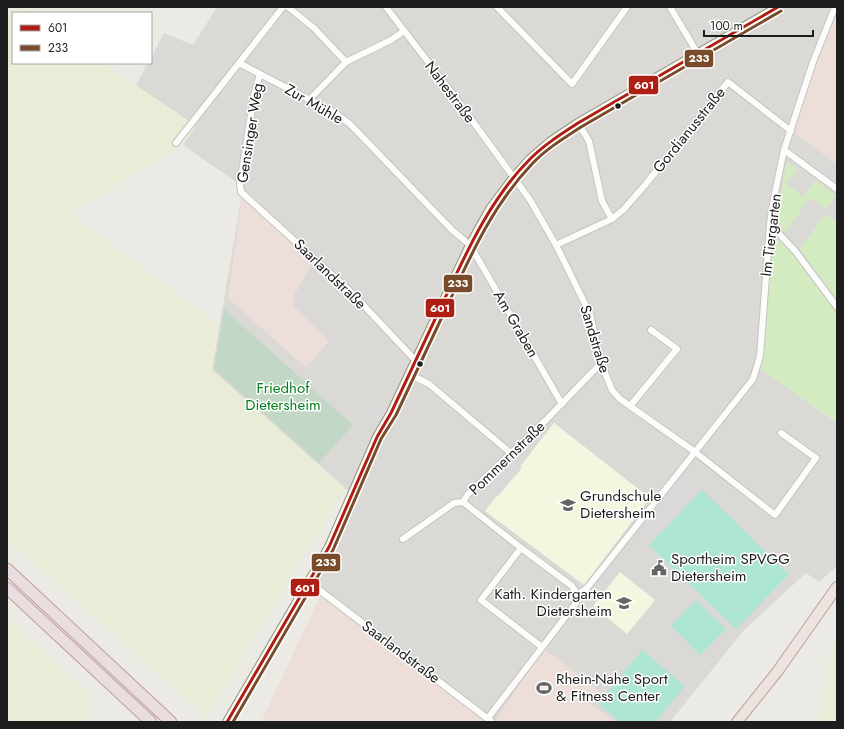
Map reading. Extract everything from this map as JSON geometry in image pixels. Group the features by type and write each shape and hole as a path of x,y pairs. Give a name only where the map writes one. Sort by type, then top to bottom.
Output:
{"highway":[{"path":"7,570 171,722"},
{"path":"737,722 781,666 837,587"},
{"path":"7,588 151,722"}],"main road":[{"path":"227,722 329,547 377,437 391,413 470,245 490,209 514,177 530,159 551,141 578,123 778,7"}],"street":[{"path":"176,143 283,7"},
{"path":"288,7 314,28 346,62"},
{"name":"Nahestraße","path":"386,7 514,177"},
{"path":"500,8 572,84 627,7"},
{"path":"670,7 698,54"},
{"name":"Im Tiergarten","path":"695,452 753,379 760,356 770,224 784,150 813,62 835,7"},
{"path":"309,100 346,62 391,40 404,31"},
{"name":"Zur Mühle","path":"239,63 335,113 350,124 452,230 470,245"},
{"name":"Gensinger Weg","path":"241,192 240,184 254,95 260,74"},
{"name":"Gordianusstraße","path":"556,245 612,219 624,209 728,82 791,131"},
{"path":"578,123 589,141 602,200 612,219"},
{"path":"784,150 837,190"},
{"name":"Sandstraße","path":"514,177 530,200 556,245 590,314 602,362 612,390 620,400 695,452 775,515 816,458 781,433"},
{"name":"Saarlandstraße","path":"241,192 352,293 416,361"},
{"path":"770,224 796,252 826,290 837,307"},
{"name":"Am Graben","path":"470,245 562,404"},
{"path":"630,406 677,349 652,330"},
{"name":"Pommernstraße","path":"403,539 454,503 463,502 468,494 512,454 602,362"},
{"path":"409,374 429,384 512,454"},
{"path":"577,595 587,588 695,452"},
{"path":"463,502 572,586 577,595 576,603 542,647 490,720"},
{"path":"521,548 481,600 542,647"},
{"name":"Saarlandstraße","path":"308,583 490,720"}],"shaded area":[{"path":"14,7 23,7 30,12 12,12 12,64 105,64 196,126 183,145 70,213 215,323 212,370 345,488 206,717 7,539 7,11"},
{"path":"217,7 837,7 798,112 795,133 837,164 837,222 826,214 800,249 837,300 837,317 836,312 772,230 766,323 761,369 837,423 837,566 819,582 806,573 744,630 670,722 614,722 589,703 598,690 544,650 494,722 314,591 355,497 212,370 242,195 236,182 183,145 195,126 136,85 147,64 152,64 152,56 164,33 193,45","holes":["787,162 797,169 786,184 803,197 836,196 811,198 777,216","312,262 294,295 293,306 328,341 229,298"]},
{"path":"837,10 837,164 795,133 798,113"},
{"path":"810,159 825,169 827,167 837,174 837,180 834,184 806,164"},
{"path":"242,197 312,263 294,295 293,306 329,341 306,368 228,298"},
{"path":"373,401 386,412 378,422 365,423 360,418"},
{"name":"Grundschule Dietersheim","path":"554,423 650,498 584,585 485,511"},
{"path":"513,459 522,468 498,496 488,488"},
{"path":"686,470 691,476 698,491 648,543 637,531"},
{"path":"611,563 619,570 599,595 591,588"},
{"name":"Kath. Kindergarten Dietersheim","path":"620,572 655,600 627,634 593,606"},
{"path":"320,596 494,722 261,722"},
{"path":"7,617 91,696 91,710 86,722 7,722"},
{"path":"834,641 837,642 837,722 817,722"},
{"path":"544,649 598,690 589,703 614,722 494,722"}],"green space":[{"path":"787,162 797,169 786,184 803,197 815,180 836,196 826,209 810,198 785,233 777,217"},
{"path":"826,214 837,222 837,300 800,249"},
{"path":"772,229 836,312 837,423 761,369 766,323"},
{"name":"Friedhof Dietersheim","path":"224,309 353,425 319,463 214,369"},
{"path":"702,490 789,574 736,629 649,545"},
{"path":"696,600 726,629 700,655 671,626"},
{"path":"642,650 685,686 655,722 620,722 598,704"}],"transit line":[{"name":"601","path":"227,722 329,547 377,437 391,413 462,261 492,207 516,174 535,154 565,131 778,7"},
{"name":"233","path":"233,722 333,550 381,439 396,415 485,228 506,195 532,164 555,144 581,127 781,11"}],"place":[{"name":"Grundschule Dietersheim","path":"568,505"},
{"name":"Sportheim SPVGG Dietersheim","path":"659,568"},
{"name":"Kath. Kindergarten Dietersheim","path":"624,603"},
{"name":"Rhein-Nahe Sport & Fitness Center","path":"544,688"}]}
